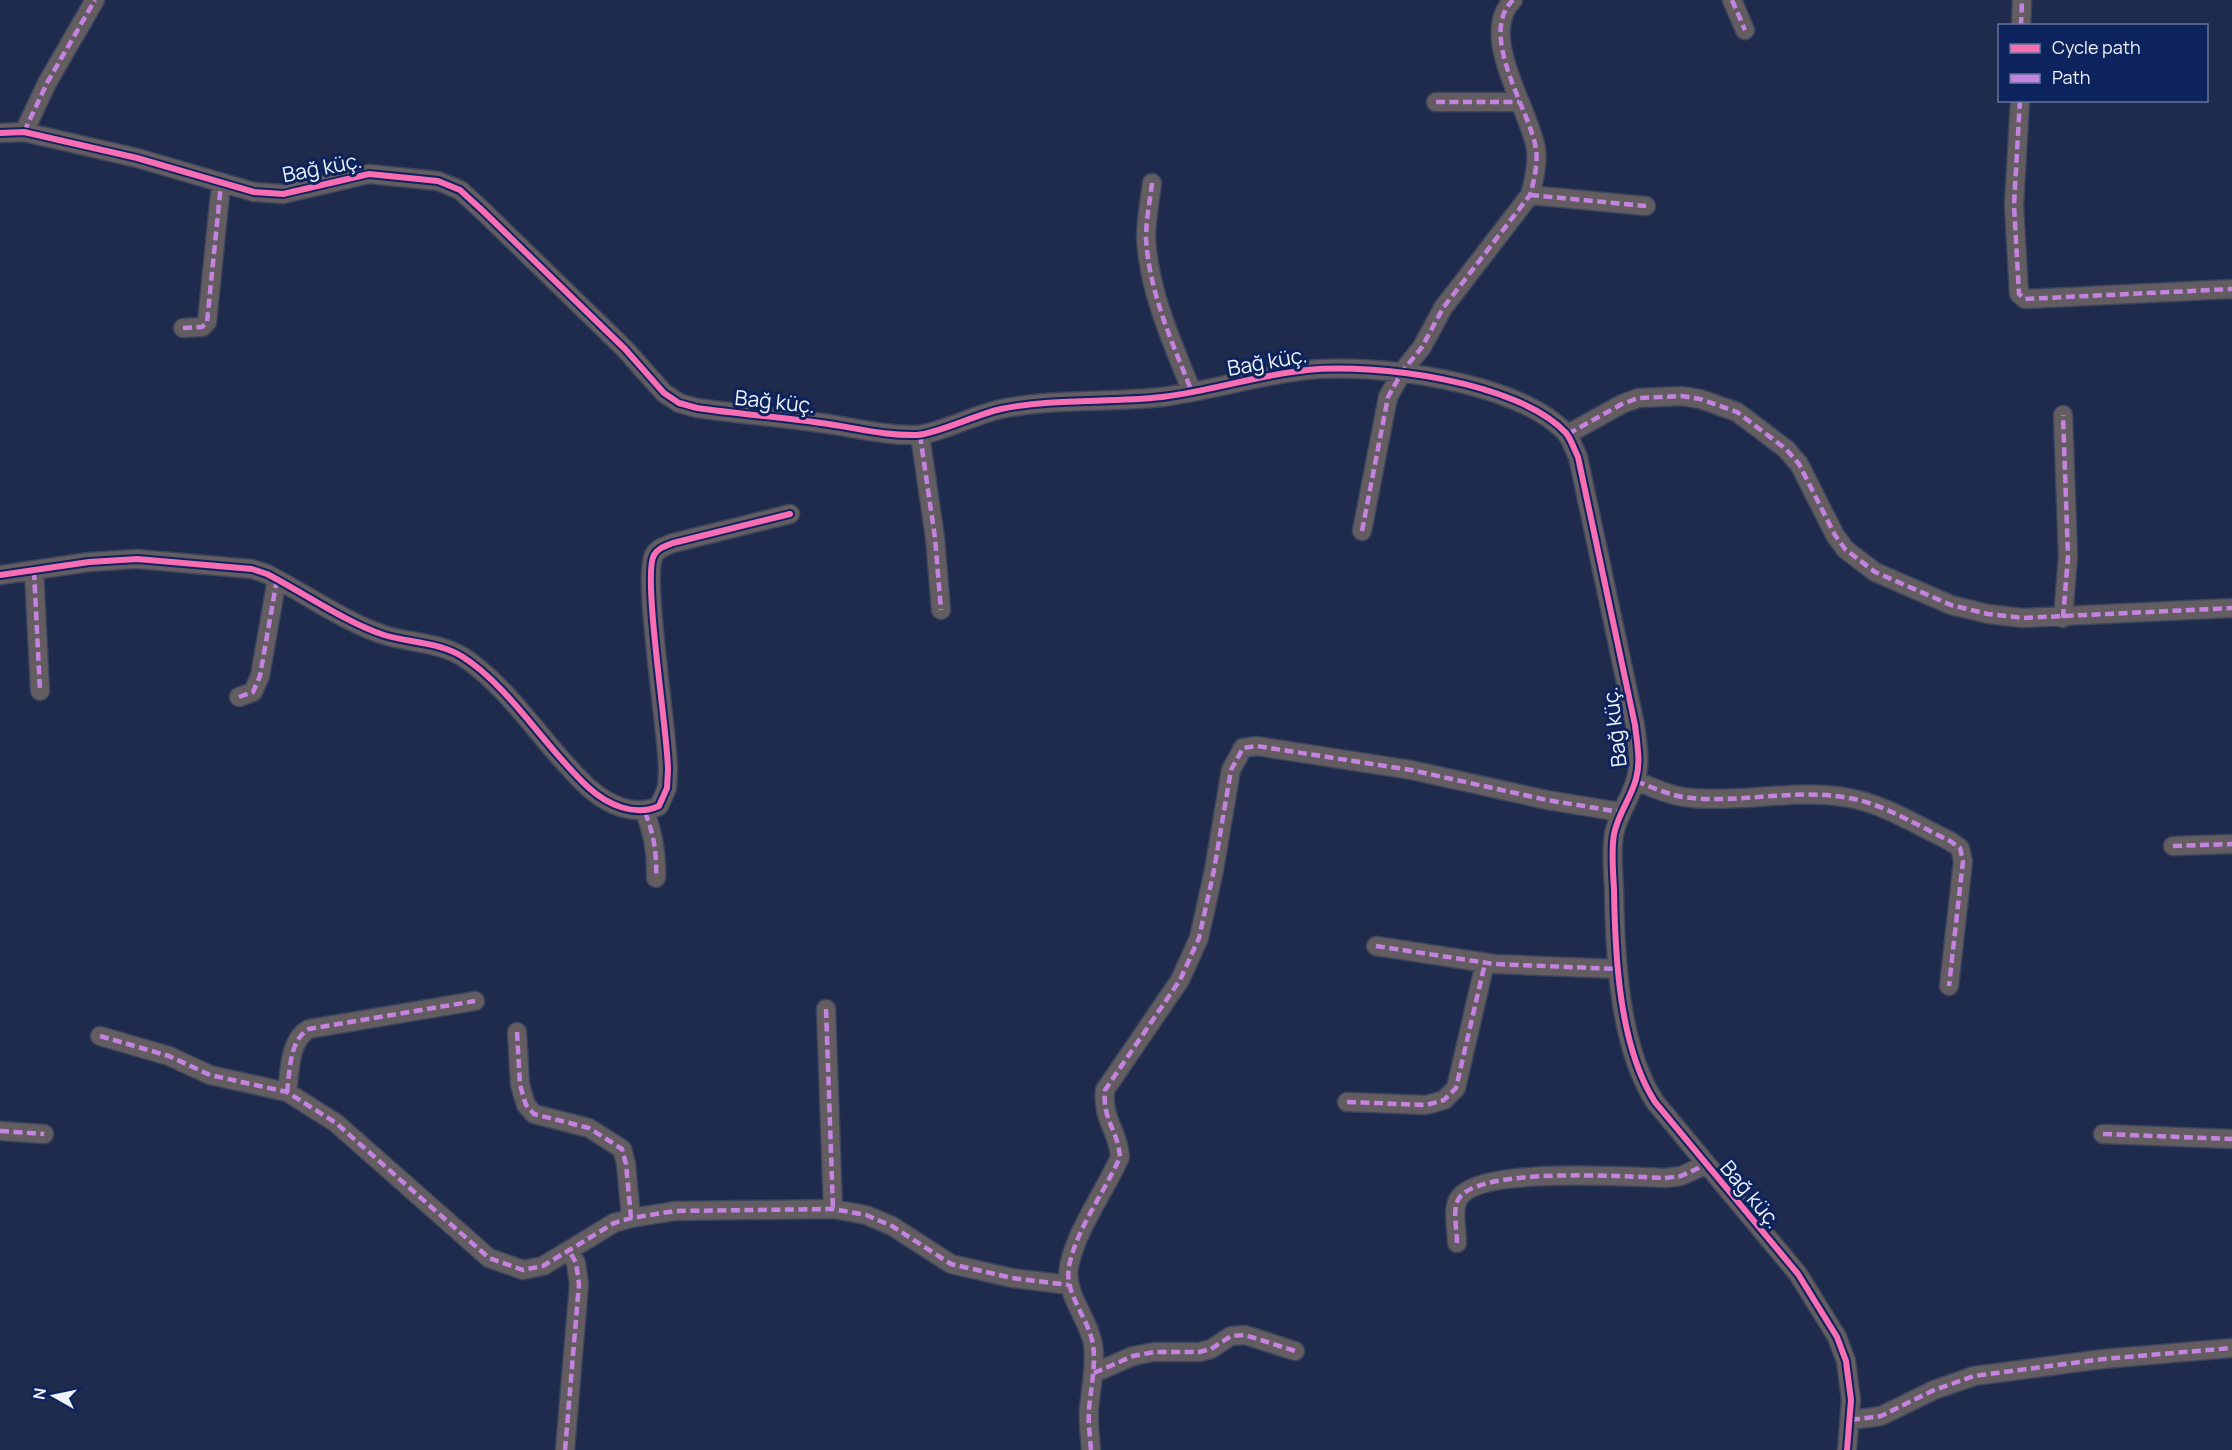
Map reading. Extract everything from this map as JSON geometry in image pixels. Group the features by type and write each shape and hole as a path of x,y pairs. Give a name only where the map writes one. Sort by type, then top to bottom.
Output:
{"street":[{"path":"24,132 47,82 95,0"},
{"path":"1362,531 1388,398 1402,372 1422,347 1443,308 1530,195 1536,150 1501,42 1502,16 1506,7 1513,0"},
{"path":"1732,0 1745,30"},
{"path":"2021,24 2022,0"},
{"path":"1436,102 1519,102"},
{"path":"2020,102 2014,205 2019,294 2025,299 2232,289"},
{"name":"Bağ küç.","path":"0,134 24,132 137,158 254,192 283,194 369,174 438,181 460,190 483,210 625,349 664,393 679,403 728,413 820,422 890,434 920,435 1000,409 1039,403 1124,401 1192,392 1308,369 1352,367 1402,372 1484,390 1528,405 1568,434 1578,457 1635,724 1639,758 1636,781 1620,812 1614,836 1613,862 1614,943 1632,1054 1642,1083 1705,1165 1798,1274 1837,1336 1847,1370 1851,1420 1846,1450"},
{"path":"1152,183 1146,235 1148,262 1159,308 1192,392"},
{"path":"183,328 202,327 207,322 221,184"},
{"path":"1530,195 1646,206"},
{"path":"1568,434 1622,404 1638,398 1682,396 1737,412 1786,449 1799,464 1835,535 1845,549 1875,572 1960,608 2023,618 2063,618 2232,608"},
{"path":"2063,415 2068,557 2063,618"},
{"path":"920,435 935,538 941,610"},
{"path":"0,575 89,562 137,559 252,569 277,579 384,634 445,648 464,658 493,682 573,773 597,795 629,810 645,812 659,806 667,788 668,770 652,604 653,556 660,548 673,543 790,514"},
{"path":"34,571 40,691"},
{"path":"239,697 253,692 260,676 277,579"},
{"path":"1091,1450 1089,1411 1094,1373 1093,1344 1085,1319 1069,1285 1069,1267 1077,1241 1120,1158 1119,1144 1103,1108 1105,1090 1180,980 1199,938 1214,870 1231,770 1243,748 1257,746 1412,770 1536,798 1620,812"},
{"path":"1636,781 1670,794 1692,798 1821,795 1850,798 1880,807 1950,841 1960,848 1963,861 1949,986"},
{"path":"645,812 654,834 657,856 656,878"},
{"path":"2173,846 2232,844"},
{"path":"1376,946 1485,963 1618,969"},
{"path":"1347,1102 1426,1105 1444,1100 1456,1088 1485,963"},
{"path":"286,1092 294,1044 300,1033 309,1029 475,1001"},
{"path":"826,1009 833,1209"},
{"path":"517,1032 520,1085 526,1106 534,1114 589,1128 622,1149 626,1164 631,1218"},
{"path":"100,1036 169,1056 210,1075 286,1092 336,1123 489,1258 523,1270 543,1266 570,1252 605,1228 631,1218 675,1211 833,1209 866,1215 892,1226 951,1264 1012,1278 1069,1285"},
{"path":"0,1131 44,1134"},
{"path":"2103,1134 2232,1139"},
{"path":"1457,1243 1456,1202 1466,1190 1510,1178 1534,1176 1665,1178 1682,1176 1705,1165"},
{"path":"565,1450 579,1284 576,1263 570,1252"},
{"path":"1094,1373 1133,1356 1154,1352 1211,1349 1231,1336 1260,1338 1295,1351"},
{"path":"1851,1420 1881,1416 1934,1390 1974,1376 2103,1359 2232,1348"}],"marked path":[{"path":"24,132 47,83 95,0"},
{"path":"1362,531 1388,397 1402,372 1422,347 1443,308 1530,195 1536,166 1536,149 1509,73 1501,33 1503,15 1513,0"},
{"path":"1732,0 1745,30"},
{"path":"2021,24 2022,0"},
{"path":"1436,102 1519,102"},
{"path":"2020,102 2014,205 2019,294 2025,299 2232,289"},
{"path":"1152,183 1147,217 1148,258 1163,316 1192,392"},
{"path":"183,328 202,327 207,322 221,184"},
{"path":"1530,195 1646,206"},
{"path":"1568,434 1622,404 1638,398 1682,396 1700,399 1737,412 1786,449 1799,464 1835,535 1845,549 1875,572 1951,605 1988,614 2023,618 2232,608"},
{"path":"2063,415 2068,557 2063,618"},
{"path":"920,435 935,538 941,610"},
{"path":"34,571 40,691"},
{"path":"239,697 253,692 260,676 277,579"},
{"path":"1091,1450 1089,1414 1094,1368 1093,1344 1073,1296 1068,1276 1073,1252 1084,1224 1120,1157 1106,1109 1105,1090 1180,980 1199,938 1214,870 1231,770 1243,748 1257,746 1411,770 1547,800 1620,812"},
{"path":"1636,781 1671,794 1692,798 1731,799 1810,794 1849,798 1888,810 1950,841 1960,848 1963,861 1949,986"},
{"path":"645,812 654,845 656,878"},
{"path":"2173,846 2232,844"},
{"path":"1376,946 1494,964 1618,969"},
{"path":"1347,1102 1426,1105 1444,1100 1456,1088 1485,963"},
{"path":"287,1092 294,1048 302,1034 309,1029 475,1001"},
{"path":"826,1009 833,1209"},
{"path":"517,1032 520,1085 526,1105 534,1114 589,1128 622,1149 626,1164 631,1218"},
{"path":"100,1036 169,1056 210,1075 287,1092 336,1123 489,1258 523,1270 543,1266 614,1223 631,1218 675,1211 833,1209 866,1215 892,1226 951,1264 1012,1278 1069,1285"},
{"path":"0,1131 44,1134"},
{"path":"2103,1134 2232,1139"},
{"path":"1457,1243 1455,1216 1457,1202 1468,1190 1490,1182 1519,1178 1587,1175 1665,1178 1681,1176 1705,1165"},
{"path":"565,1450 579,1284 576,1263 570,1252"},
{"path":"1094,1373 1133,1356 1154,1352 1199,1352 1211,1349 1231,1336 1245,1335 1295,1351"},
{"path":"1851,1420 1881,1416 1934,1390 1974,1376 2103,1359 2232,1348"}],"cycle path":[{"path":"0,133 24,132 137,158 254,192 283,194 369,174 438,181 460,190 483,211 625,349 664,393 679,403 697,408 881,433 917,435 1001,409 1061,402 1162,397 1289,372 1335,369 1406,373 1444,379 1481,388 1515,400 1544,415 1566,433 1578,457 1635,725 1638,752 1637,772 1634,786 1616,827 1612,855 1618,971 1626,1028 1643,1080 1655,1102 1798,1274 1837,1337 1846,1361 1851,1400 1847,1450"},
{"path":"0,575 89,562 137,559 252,569 267,574 369,629 394,638 444,648 463,657 497,685 573,773 589,788 605,800 622,808 641,810 659,806 667,788 668,770 651,592 651,569 654,555 660,549 673,543 790,514"}]}
